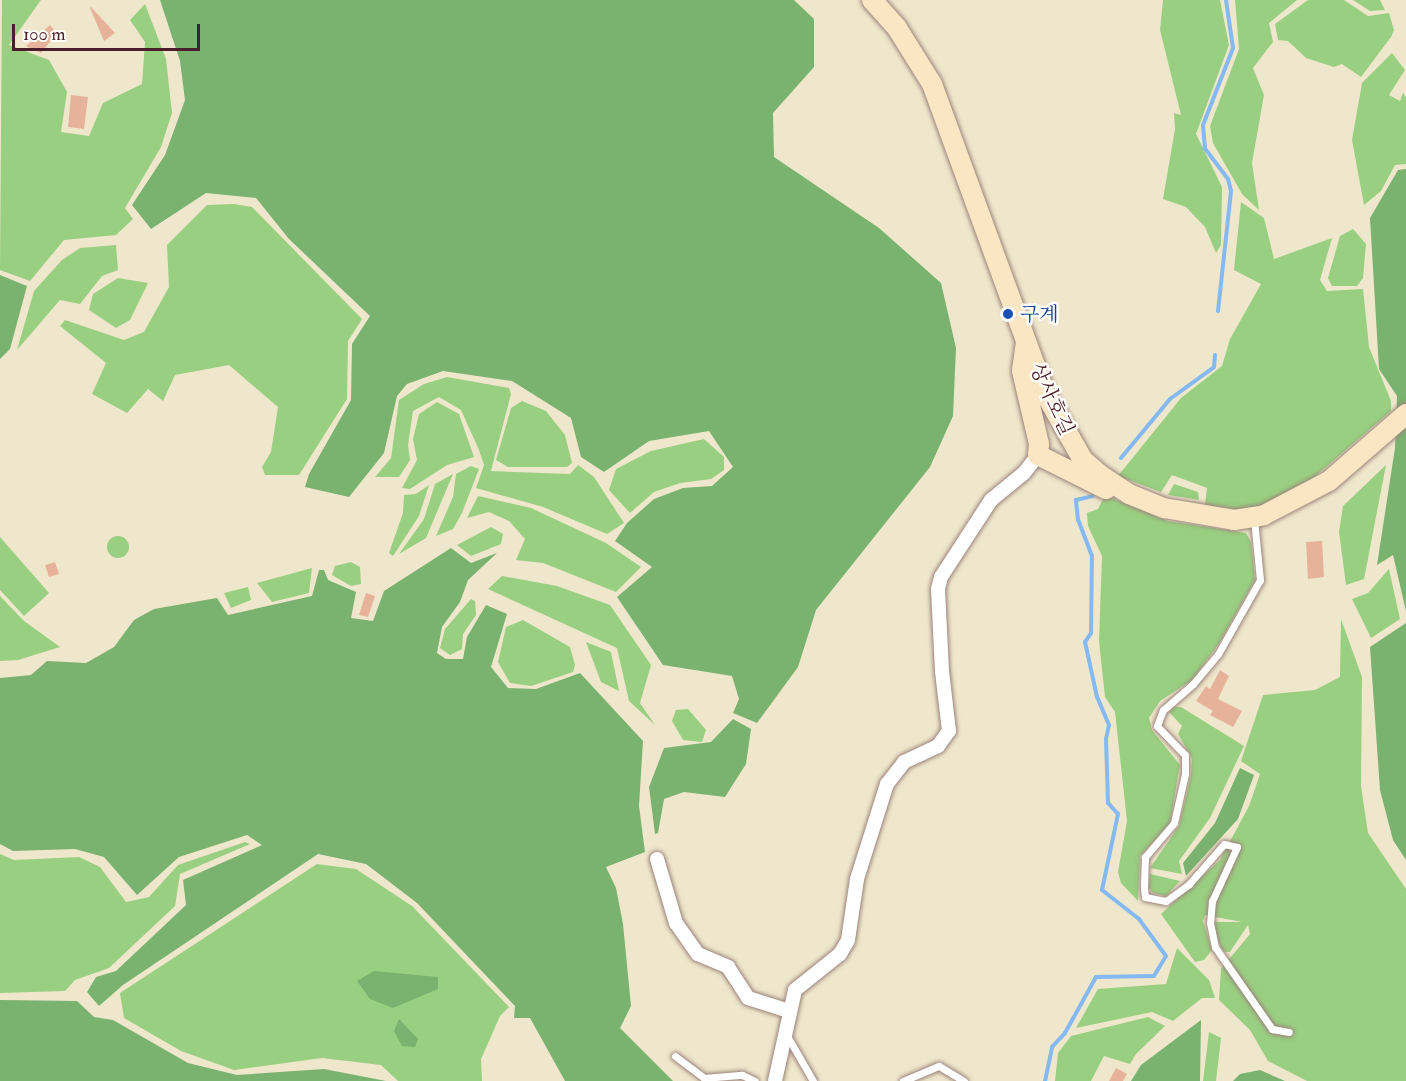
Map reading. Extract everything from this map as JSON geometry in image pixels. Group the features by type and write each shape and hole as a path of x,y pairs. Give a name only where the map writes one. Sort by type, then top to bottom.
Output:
{"street":[{"name":"상사호길","path":"872,0 897,28 932,84 1046,395 1083,460 1127,493 1164,508 1234,520 1254,517 1296,501 1329,481 1406,414"},
{"path":"775,1081 795,990 840,954 848,940 857,879 894,770 939,746 949,731 942,671 938,589 941,577 991,500 1024,473 1038,455 1022,371 1026,339"},
{"path":"1038,455 1108,489 1127,493"},
{"path":"657,859 676,923 698,954 728,967 748,998 789,1011"}],"lane":[{"path":"1254,517 1260,580 1218,654 1163,710 1157,726 1185,755 1185,774 1174,822 1145,857 1144,888 1145,897 1166,901 1189,884 1224,844 1237,847 1212,902 1210,923 1215,947 1272,1029 1289,1032"},
{"path":"785,1032 813,1081"},
{"path":"675,1056 704,1078 742,1075 755,1081"},
{"path":"903,1081 939,1066 964,1081"}],"green space":[{"path":"2,0 41,0 9,45 49,60 67,92 61,132 89,136 103,103 142,84 145,42 130,20 145,4 166,59 172,113 161,147 125,208 133,219 116,235 64,240 30,281 0,270"},
{"path":"160,0 794,0 814,19 814,67 773,113 774,157 879,228 941,283 956,348 953,416 930,467 816,610 798,667 757,723 733,713 739,699 732,676 663,665 617,597 652,567 615,541 627,523 654,499 683,488 712,486 733,467 709,431 649,441 604,472 581,457 571,418 512,381 443,371 407,384 397,396 384,453 349,497 305,487 309,474 351,400 352,344 370,316 289,239 256,198 206,193 151,229 132,205 165,155 185,100 180,61"},
{"path":"1163,0 1220,0 1229,45 1196,134 1222,187 1221,245 1216,253 1205,227 1186,207 1163,199 1175,129 1174,113 1181,115 1160,30"},
{"path":"1235,0 1297,0 1269,23 1273,42 1253,68 1264,95 1252,163 1259,210 1242,194 1213,143 1210,126 1239,49"},
{"path":"1308,0 1344,0 1368,16 1389,13 1394,30 1391,37 1361,77 1342,64 1334,67 1306,58 1288,41 1278,40 1275,24"},
{"path":"1353,0 1380,0 1385,10 1370,11"},
{"path":"1392,53 1405,70 1389,95 1400,101 1403,93 1406,97 1406,164 1395,165 1381,191 1364,205 1352,140 1362,83"},
{"path":"1406,169 1406,611 1393,555 1377,565 1395,448 1397,396 1379,369 1370,218 1398,170"},
{"path":"1241,202 1264,218 1274,259 1332,238 1320,280 1327,291 1363,289 1369,347 1391,401 1391,411 1312,479 1250,512 1205,505 1207,488 1172,475 1161,492 1118,476 1181,398 1222,366 1230,339 1261,284 1234,270"},
{"path":"234,204 252,207 362,319 348,341 347,399 299,475 265,475 262,467 271,452 278,407 229,365 175,375 163,401 148,389 127,413 92,394 106,363 60,326 65,320 124,340 144,332 169,287 167,245 207,205"},
{"path":"1353,229 1366,244 1363,278 1357,286 1332,286 1328,278 1340,236"},
{"path":"116,245 118,270 102,276 80,304 60,300 17,350 34,291 62,260 80,248"},
{"path":"0,275 27,286 10,349 0,359"},
{"path":"118,278 148,283 130,320 116,328 89,310 93,294"},
{"path":"447,377 509,388 511,394 491,471 570,474 578,465 594,477 624,523 607,534 543,507 476,488 484,465 479,450 461,410 439,397 413,411 408,445 410,460 399,477 375,477 391,458 399,400 424,384"},
{"path":"522,401 546,411 565,435 572,463 567,467 508,467 496,460 511,408"},
{"path":"437,402 459,414 474,457 447,465 410,489 402,488 417,460 413,439 419,414"},
{"path":"704,439 724,457 724,470 711,479 680,483 654,492 630,513 609,490 616,469 651,451"},
{"path":"1386,465 1364,579 1346,585 1339,532 1343,506"},
{"path":"471,466 479,469 462,513 453,529 436,536 453,497 456,474"},
{"path":"453,474 426,538 399,554 424,519 435,484"},
{"path":"1174,484 1198,492 1199,500 1168,495"},
{"path":"429,485 419,516 393,556 389,553 403,513 404,495 416,494"},
{"path":"1105,495 1168,521 1246,533 1251,542 1255,580 1220,642 1192,680 1160,701 1149,718 1152,730 1180,765 1170,823 1140,856 1138,901 1121,883 1118,872 1127,821 1115,712 1105,697 1099,641 1102,556 1088,526 1087,513 1098,509"},
{"path":"478,496 531,508 606,543 641,567 616,592 543,563 516,560 525,539 509,521 489,512 467,518"},
{"path":"491,527 503,534 501,544 471,556 457,545"},
{"path":"114,536 122,536 129,543 129,551 122,558 114,558 107,551 107,543"},
{"path":"0,537 49,593 24,616 0,590"},
{"path":"451,548 471,563 497,553 468,580 460,602 442,627 437,653 446,659 463,659 467,637 486,605 507,614 491,667 508,688 536,689 580,673 643,741 639,806 645,852 606,867 616,888 623,924 631,1006 620,1028 673,1081 565,1081 530,1018 514,1018 515,1006 417,903 366,864 318,854 123,985 99,1006 87,992 96,977 116,971 186,905 183,880 262,845 247,835 179,857 137,895 104,857 75,849 13,851 0,844 0,678 31,675 47,661 86,663 114,647 134,620 154,609 217,598 228,615 312,596 319,570 324,570 328,580 356,592 351,618 373,621 384,591"},
{"path":"351,562 360,567 361,584 351,586 332,575 335,566"},
{"path":"312,568 309,593 272,602 257,583"},
{"path":"1389,569 1400,619 1371,638 1352,599 1368,593"},
{"path":"502,576 557,586 610,605 651,665 640,703 655,725 629,701 617,648 488,589"},
{"path":"248,587 251,600 231,608 224,593"},
{"path":"0,596 24,621 60,647 18,660 0,661"},
{"path":"471,599 475,601 476,615 463,634 462,649 450,655 440,648 445,629"},
{"path":"1341,619 1362,677 1361,786 1368,833 1406,889 1406,1081 1307,1081 1268,1061 1250,1030 1219,1000 1221,969 1250,934 1248,925 1230,952 1224,952 1216,937 1215,922 1242,922 1205,915 1203,921 1212,950 1204,960 1195,962 1161,914 1220,860 1249,806 1260,774 1241,761 1263,695 1315,690 1340,677"},
{"path":"523,620 570,647 575,665 573,672 531,686 510,683 498,662 506,627"},
{"path":"1406,623 1406,860 1393,840 1380,790 1370,647"},
{"path":"586,642 611,652 619,691 601,682"},
{"path":"1174,707 1181,707 1244,746 1210,818 1179,861 1182,874 1150,868 1179,826 1191,775 1192,758 1178,734 1182,726 1169,712"},
{"path":"688,709 706,730 702,742 683,740 672,721 676,710"},
{"path":"733,719 751,729 746,764 725,797 684,792 664,799 658,833 655,834 649,787 664,748 711,742"},
{"path":"1240,768 1254,775 1238,819 1186,876 1183,863 1215,823"},
{"path":"245,842 250,844 180,874 175,906 109,968 75,980 65,991 0,993 0,854 14,860 79,857 100,867 126,902 149,897 178,865"},
{"path":"317,864 356,869 412,906 509,1007 500,1016 481,1059 482,1081 398,1081 381,1065 322,1058 234,1070 181,1051 124,1018 120,993"},
{"path":"1150,874 1180,881 1166,896 1153,893 1149,888"},
{"path":"1177,948 1209,980 1215,998 1202,998 1173,1021 1152,1012 1076,1028 1098,989 1166,984"},
{"path":"374,971 438,977 438,989 393,1008 370,999 357,981"},
{"path":"0,1000 77,1001 94,1017 113,1020 188,1063 237,1075 324,1069 386,1081 0,1081"},
{"path":"1148,1017 1165,1026 1136,1054 1130,1064 1104,1056 1091,1081 1055,1081 1058,1053 1071,1036"},
{"path":"399,1019 418,1039 415,1047 402,1046 394,1031"},
{"path":"1201,1020 1200,1081 1131,1081 1141,1065"},
{"path":"1209,1032 1221,1038 1216,1081 1203,1081"},
{"path":"1260,1070 1285,1081 1233,1081 1240,1074"}],"building":[{"path":"90,8 115,33 104,41"},
{"path":"50,25 57,33 41,53 26,46"},
{"path":"71,95 88,97 84,129 68,127"},
{"path":"1322,541 1324,577 1308,579 1306,542"},
{"path":"55,562 59,574 49,577 45,565"},
{"path":"366,593 375,596 368,617 359,615"},
{"path":"1220,670 1229,676 1218,699 1242,711 1233,727 1210,715 1213,711 1196,701 1206,686 1210,689"},
{"path":"1116,1068 1127,1074 1123,1081 1109,1081"}],"waterway":[{"path":"1218,311 1231,191 1228,179 1205,148 1203,125 1233,48 1226,0"},
{"path":"1121,458 1170,399 1214,367 1215,355"},
{"path":"1045,1081 1052,1047 1065,1033 1096,977 1154,976 1166,956 1139,919 1102,890 1118,814 1108,803 1106,739 1109,725 1097,697 1085,642 1091,633 1092,556 1078,520 1076,500 1093,496"}],"place":[{"name":"구계","path":"1008,314"}]}
